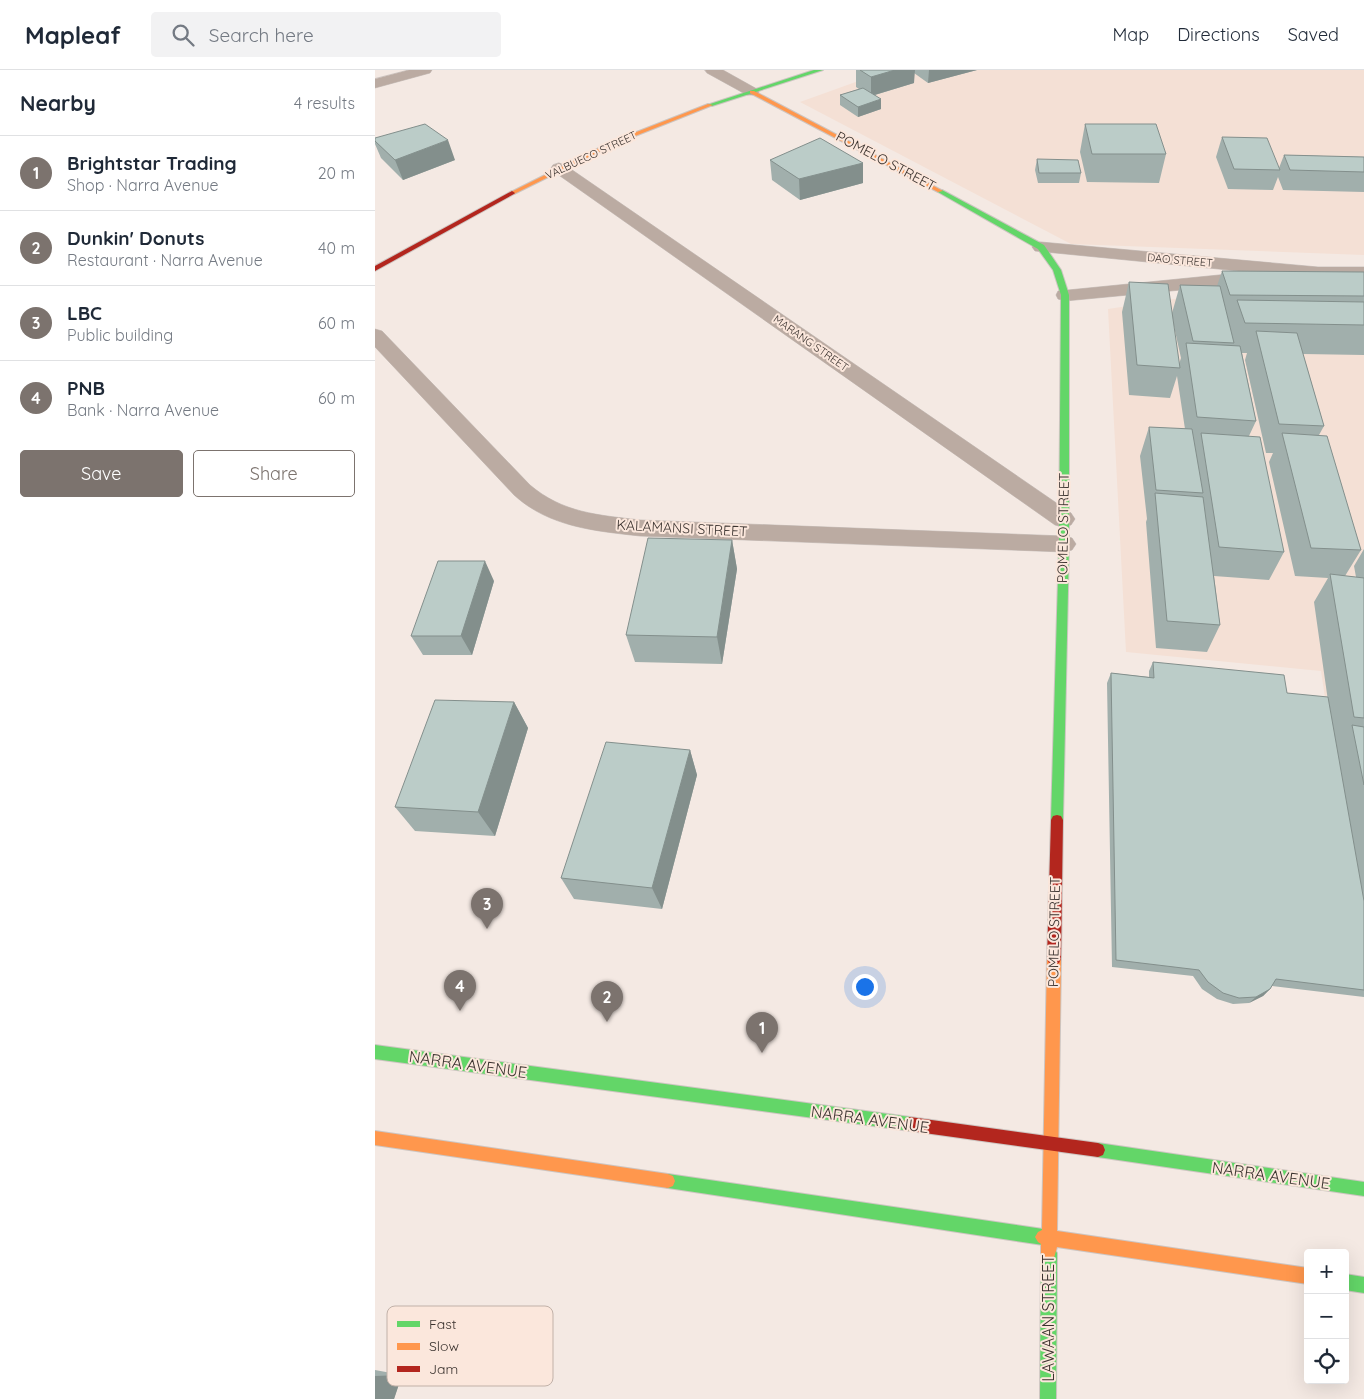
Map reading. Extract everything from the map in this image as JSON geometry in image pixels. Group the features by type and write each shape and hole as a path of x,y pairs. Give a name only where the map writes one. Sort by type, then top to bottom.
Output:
{"main road":[{"name":"VALBUECO STREET","path":"375,269 559,168 613,142 669,120 820,70"},
{"name":"POMELO STREET","path":"752,92 913,175 1041,247 1057,268 1063,281 1065,296 1064,544 1048,1238"},
{"name":"NARRA AVENUE","path":"375,1052 1049,1143 1364,1189"},
{"path":"375,1138 1304,1275"},
{"name":"LAWAAN STREET","path":"1048,1238 1048,1399"},
{"path":"1349,1283 1364,1285"}],"street":[{"path":"375,84 424,70"},
{"path":"712,70 752,92"},
{"name":"MARANG STREET","path":"559,168 1063,519"},
{"name":"DAO STREET","path":"1041,247 1319,273"},
{"name":"DAO STREET","path":"1065,296 1233,279 1364,272"},
{"name":"KALAMANSI STREET","path":"375,335 523,490 540,505 566,516 640,528 1064,544"}],"shaded area":[{"path":"889,70 1364,70 1364,255 1071,244 800,102"},
{"path":"1364,279 1364,754 1333,751 1321,671 1126,652 1108,309 1220,292"}],"building":[{"path":"860,70 895,70 871,77"},
{"path":"863,88 881,99 858,107 840,95"},
{"path":"425,124 448,140 395,160 375,141 375,138"},
{"path":"1085,124 1156,124 1166,154 1092,154"},
{"path":"1222,137 1267,138 1280,170 1234,169"},
{"path":"820,138 863,163 799,179 770,160"},
{"path":"1284,155 1364,157 1364,172 1290,170"},
{"path":"1037,159 1078,160 1081,173 1039,173"},
{"path":"1222,271 1364,272 1364,296 1230,295"},
{"path":"1129,282 1168,284 1180,368 1137,365"},
{"path":"1180,285 1220,286 1234,343 1193,341"},
{"path":"1237,300 1364,302 1364,325 1245,323"},
{"path":"1256,331 1297,333 1324,426 1279,424"},
{"path":"1186,343 1240,346 1256,421 1197,417"},
{"path":"1149,427 1192,429 1203,493 1156,490"},
{"path":"1201,433 1260,437 1284,552 1219,547"},
{"path":"1282,433 1327,436 1361,550 1311,548"},
{"path":"1155,493 1203,497 1220,625 1167,621"},
{"path":"648,538 732,540 717,637 626,635"},
{"path":"438,561 485,561 461,636 411,636"},
{"path":"1330,574 1364,578 1364,718 1354,717"},
{"path":"1153,662 1284,675 1287,693 1328,697 1364,901 1364,990 1276,979 1270,989 1256,997 1239,998 1223,993 1208,982 1199,970 1116,960 1111,673 1154,678"},
{"path":"435,700 514,702 478,812 395,807"},
{"path":"1352,725 1364,727 1364,785"},
{"path":"606,742 690,750 652,888 561,878"}],"traffic: fast":[{"path":"710,105 820,70"},
{"path":"940,191 1041,247 1057,270 1065,295 1064,544 1057,820"},
{"path":"375,1052 910,1124"},
{"path":"1098,1150 1364,1189"},
{"path":"668,1181 1043,1237"},
{"path":"1048,1399 1049,1253"},
{"path":"1349,1283 1364,1285"}],"traffic: slow":[{"path":"752,92 940,191"},
{"path":"512,193 613,143 710,105"},
{"path":"1049,1253 1054,959"},
{"path":"375,1138 668,1181"},
{"path":"1043,1237 1304,1275"}],"traffic: jam":[{"path":"375,269 512,193"},
{"path":"1054,959 1057,820"},
{"path":"910,1124 1098,1150"}],"place":[{"name":"LBC","path":"487,929"},
{"name":"PNB","path":"460,1011"},
{"name":"Dunkin' Donuts","path":"607,1022"},
{"name":"Brightstar Trading","path":"762,1053"}]}
